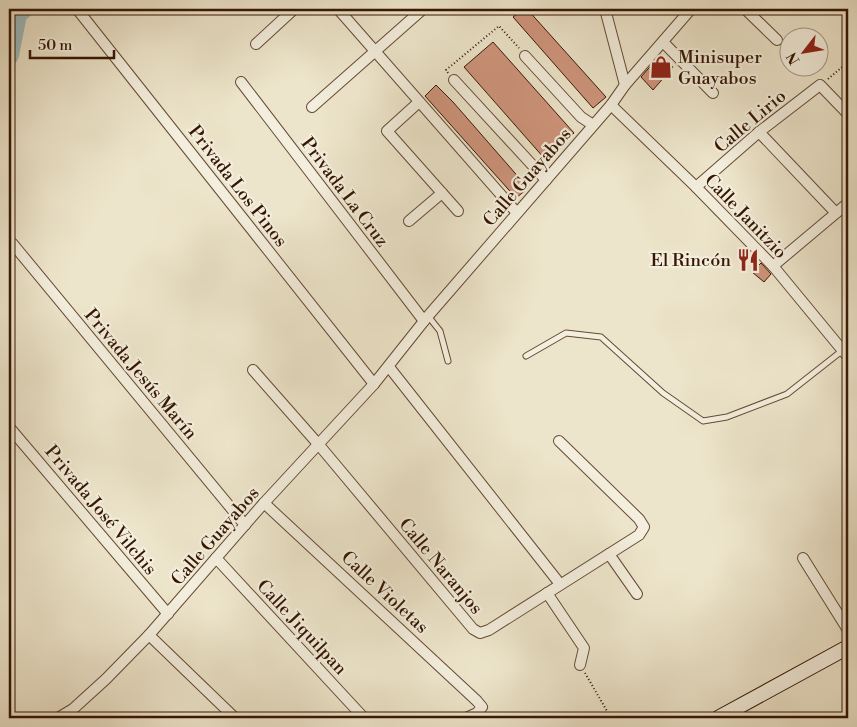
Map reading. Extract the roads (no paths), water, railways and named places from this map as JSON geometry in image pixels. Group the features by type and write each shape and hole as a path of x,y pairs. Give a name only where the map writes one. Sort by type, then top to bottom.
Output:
{"street":[{"name":"Privada Los Pinos","path":"77,9 374,384"},
{"path":"256,44 294,9"},
{"path":"338,9 517,213"},
{"path":"312,107 423,9"},
{"path":"605,9 625,86"},
{"name":"Calle Guayabos","path":"58,718 73,709 106,679 149,635 264,503 374,384 426,319 611,105 691,9"},
{"path":"745,9 777,40"},
{"path":"663,42 713,93"},
{"path":"526,56 581,117 593,125"},
{"path":"454,80 546,180"},
{"name":"Privada La Cruz","path":"241,82 426,319"},
{"name":"Calle Lirio","path":"696,188 759,132 820,85 848,114"},
{"path":"418,102 387,131 458,211"},
{"name":"Calle Janitzio","path":"611,105 773,266 846,353"},
{"path":"759,132 836,213"},
{"path":"410,221 442,192"},
{"path":"773,266 848,203"},
{"name":"Privada Jesús Marín","path":"12,243 245,525"},
{"path":"389,367 560,584"},
{"name":"Calle Naranjos","path":"253,370 319,445 473,629 480,633 489,630 639,535 644,527 639,519 559,441"},
{"name":"Privada José Vilchis","path":"9,427 168,614"},
{"name":"Calle Violetas","path":"264,503 477,700 482,707 477,713 466,718"},
{"path":"608,554 637,594"},
{"name":"Calle Jiquilpan","path":"216,558 364,718"},
{"path":"803,558 848,630"},
{"path":"547,593 584,648 580,665"},
{"path":"149,635 235,718"},
{"path":"718,718 848,647"}],"lane":[{"path":"426,319 440,331 448,361"},
{"path":"526,356 566,333 601,337 663,393 703,421 727,417 787,394 846,353"}],"waterway":[{"path":"9,55 17,14 23,9"}],"place":[{"name":"Minisuper Guayabos","path":"661,67"},
{"name":"El Rincón","path":"748,260"}]}
